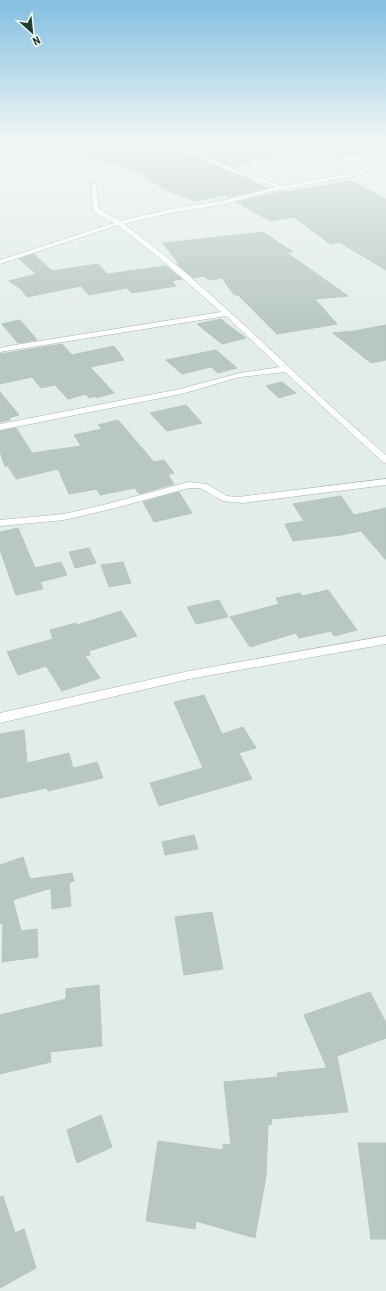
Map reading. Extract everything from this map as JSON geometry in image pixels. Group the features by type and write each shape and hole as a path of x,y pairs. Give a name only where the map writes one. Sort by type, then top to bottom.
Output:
{"street":[{"path":"95,202 96,210 100,214 120,223 163,257 228,313 286,369 386,460"},
{"path":"0,262 132,219 156,213 225,202"},
{"path":"0,350 28,344 78,338 228,313"},
{"path":"0,427 200,387 240,375 286,369"},
{"path":"0,523 16,521 41,521 65,517 189,485 199,484 206,486 221,498 229,500 243,500 386,482"},
{"path":"0,718 189,675 386,640"}],"building":[{"path":"237,202 386,202 386,270 339,242 330,244 294,217 270,221"},
{"path":"263,232 293,252 286,252 348,296 315,299 337,324 277,334 238,295 234,295 222,278 209,280 204,276 193,278 177,264 179,264 163,243"},
{"path":"34,254 52,271 98,264 107,274 166,266 182,279 172,281 176,286 132,293 127,288 89,295 81,286 27,297 21,289 9,281 36,274 19,259"},
{"path":"221,319 246,338 222,344 197,324"},
{"path":"20,320 37,340 18,343 2,324"},
{"path":"386,325 386,360 371,363 333,333 354,331"},
{"path":"62,344 72,355 114,346 124,360 90,367 114,393 96,398 95,396 89,398 86,394 68,399 55,385 41,388 32,377 0,384 0,354"},
{"path":"216,350 237,368 218,373 211,367 182,374 166,360"},
{"path":"282,382 296,393 279,398 266,386"},
{"path":"0,392 19,415 9,418 10,420 0,422"},
{"path":"186,405 202,423 167,431 150,413"},
{"path":"118,420 154,462 164,460 174,473 168,475 174,484 139,494 135,488 100,495 97,489 69,494 58,469 16,479 8,466 5,466 0,452 0,431 16,428 32,453 81,446 74,435 102,429 98,425"},
{"path":"179,492 192,513 154,522 143,502"},
{"path":"341,496 354,515 386,508 386,560 361,531 293,541 285,524 304,521 293,504"},
{"path":"18,528 35,568 61,562 67,575 40,582 43,589 16,595 0,550 0,532"},
{"path":"89,548 96,563 75,568 69,552"},
{"path":"123,562 131,583 109,587 101,565"},
{"path":"328,590 357,630 334,636 331,631 299,638 296,633 250,647 230,617 279,604 276,598 300,593 302,596"},
{"path":"219,600 228,617 196,624 187,607"},
{"path":"121,611 137,636 89,651 90,655 85,656 100,678 62,691 46,666 18,675 7,652 53,639 50,630 76,623 77,625"},
{"path":"204,695 222,734 243,727 256,748 239,753 252,779 159,806 150,783 203,768 174,702"},
{"path":"24,730 27,763 69,753 73,768 97,762 103,778 48,791 47,788 0,798 0,734"},
{"path":"194,835 198,849 165,855 162,842"},
{"path":"23,857 30,879 72,873 74,881 69,883 71,906 52,909 51,888 13,900 21,931 37,929 38,957 2,962 3,923 0,924 0,865"},
{"path":"212,912 223,969 184,975 175,917"},
{"path":"99,985 102,1046 50,1052 51,1062 0,1074 0,1015 66,999 66,989"},
{"path":"370,992 386,1023 386,1038 337,1056 348,1112 271,1119 272,1124 268,1125 266,1176 255,1238 196,1221 195,1229 146,1221 158,1141 223,1150 223,1144 231,1145 224,1082 278,1077 277,1073 327,1068 304,1015"},
{"path":"101,1115 112,1147 77,1163 67,1130"},
{"path":"358,1143 386,1143 386,1239 371,1239"},
{"path":"3,1196 15,1233 24,1229 36,1268 0,1288 0,1197"}]}
